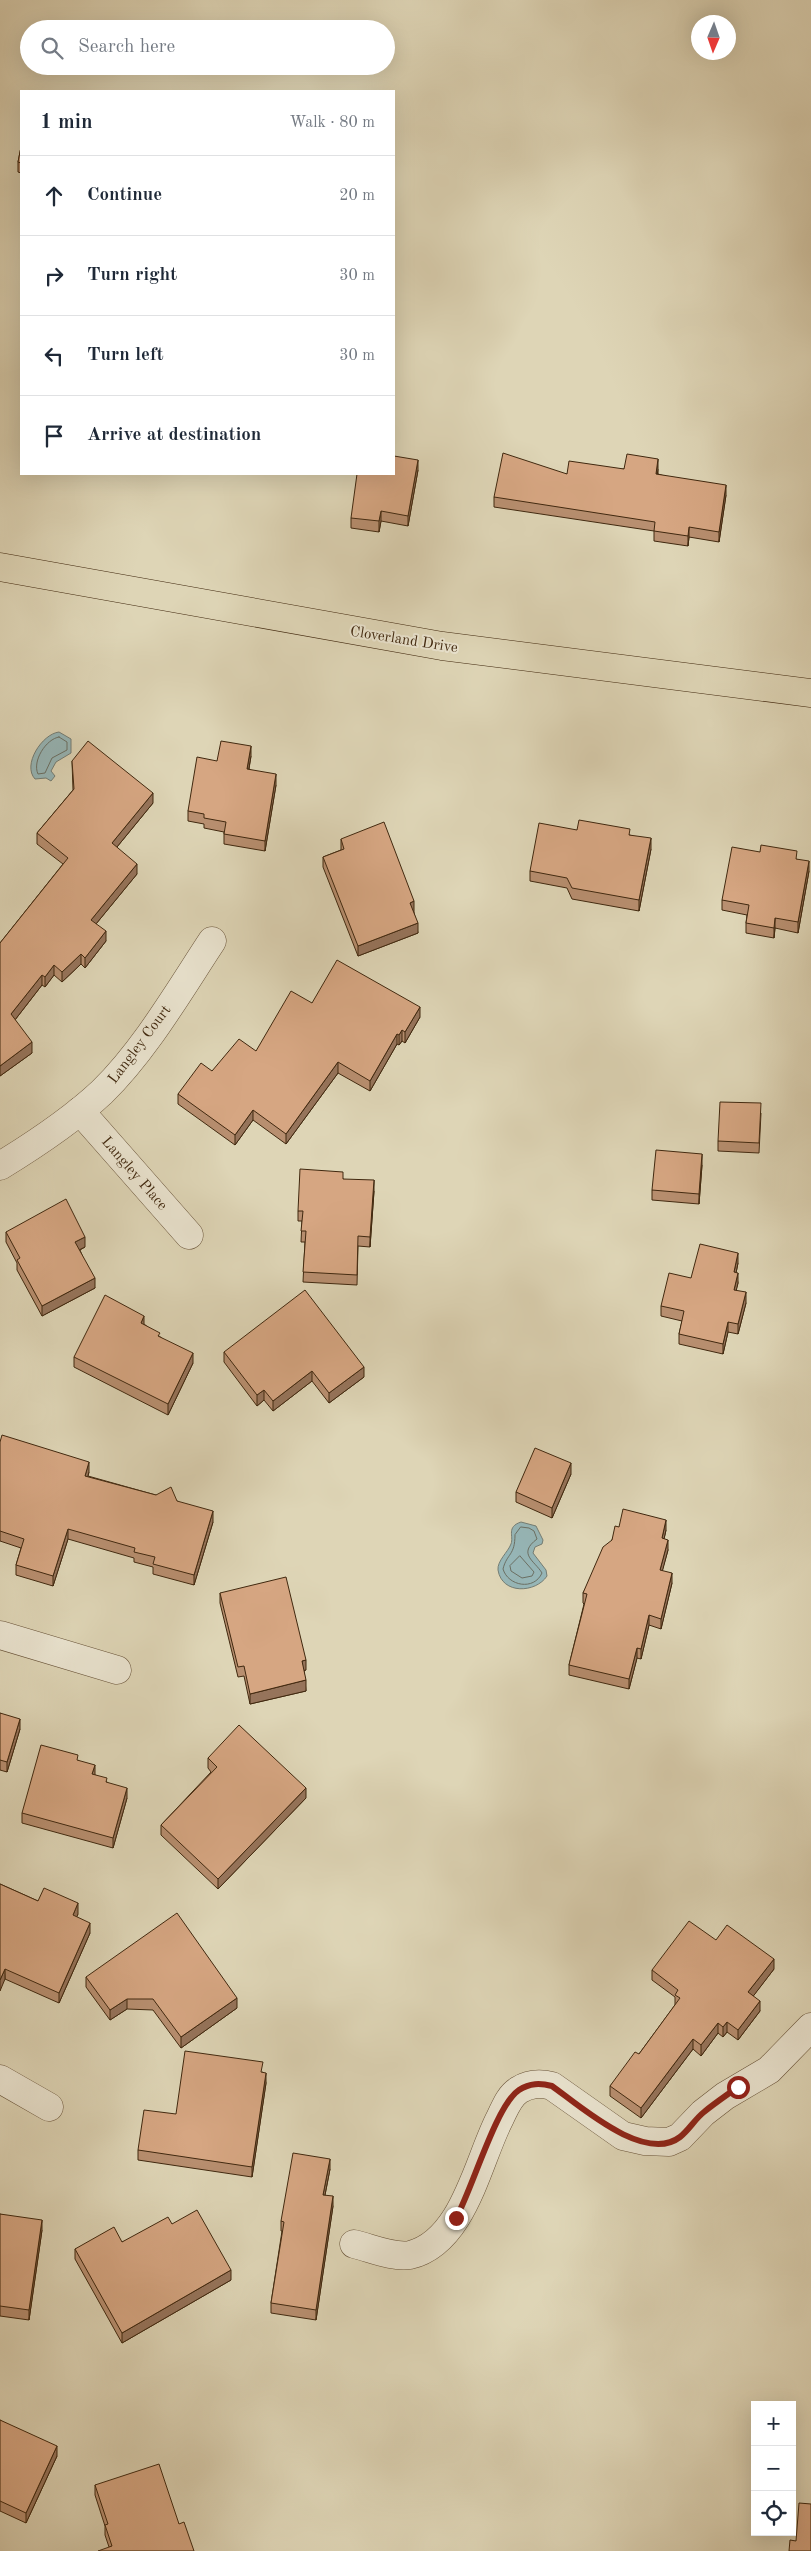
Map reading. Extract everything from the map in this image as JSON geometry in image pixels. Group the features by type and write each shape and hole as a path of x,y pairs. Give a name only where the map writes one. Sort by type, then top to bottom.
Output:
{"main road":[{"name":"Cloverland Drive","path":"0,568 442,646 811,693"}],"street":[{"name":"Langley Court","path":"0,1166 32,1147 80,1111 128,1063 212,941"},
{"name":"Langley Place","path":"80,1111 189,1235"},
{"path":"0,1635 118,1670"},
{"path":"354,2244 397,2255 408,2255 427,2247 438,2239 450,2227 462,2207 495,2128 510,2098 518,2090 540,2083 552,2086 623,2136 645,2142 669,2142 680,2137 703,2113 725,2096 769,2070 811,2027"},
{"path":"0,2079 49,2107"}],"water":[{"path":"59,732 71,739 71,753 56,762 51,771 55,776 51,781 46,778 35,779 31,766 36,751 46,738"},
{"path":"521,1522 536,1526 543,1540 542,1544 535,1547 533,1553 546,1570 547,1576 535,1586 520,1589 506,1584 501,1578 498,1567 511,1544 512,1529"}],"building":[{"path":"503,453 567,474 569,461 624,469 627,454 658,459 656,474 726,485 719,532 689,527 688,536 654,531 655,522 494,497"},
{"path":"395,456 418,460 408,516 381,511 379,521 351,518 357,475 395,475"},
{"path":"88,741 153,793 112,843 137,864 91,920 106,931 85,958 81,954 62,972 54,965 45,977 42,975 11,1014 32,1042 0,1066 0,943 68,858 37,833 74,789 72,761"},
{"path":"221,741 251,746 247,769 276,774 265,841 224,834 226,822 204,818 204,814 188,811 197,757 217,761"},
{"path":"579,820 630,829 629,835 651,838 639,900 572,888 567,878 530,871 539,823 577,830"},
{"path":"384,822 414,901 410,903 418,923 358,946 323,857 344,849 341,839"},
{"path":"761,845 797,851 796,859 809,861 798,922 775,918 774,928 746,923 749,905 722,900 732,847 760,852"},
{"path":"337,960 420,1007 405,1032 402,1030 399,1035 397,1034 370,1081 338,1062 286,1134 253,1110 235,1135 178,1094 201,1063 212,1071 239,1039 256,1051 291,991 312,1003"},
{"path":"720,1102 761,1103 759,1143 718,1141"},
{"path":"656,1150 702,1154 699,1194 652,1190"},
{"path":"300,1169 343,1172 343,1179 374,1180 370,1237 358,1236 357,1275 303,1272 306,1231 301,1231 303,1211 298,1211"},
{"path":"66,1199 85,1237 75,1242 95,1278 42,1306 17,1260 20,1258 6,1232"},
{"path":"700,1244 738,1253 734,1272 738,1273 734,1290 746,1292 738,1324 728,1322 723,1344 679,1334 684,1311 661,1306 669,1273 691,1278"},
{"path":"305,1290 364,1367 329,1393 312,1371 273,1401 264,1390 257,1395 224,1352"},
{"path":"105,1295 144,1316 141,1323 160,1333 158,1336 193,1353 168,1404 74,1357"},
{"path":"2,1435 89,1462 85,1476 156,1495 171,1487 177,1501 213,1511 194,1575 153,1564 155,1557 134,1552 135,1548 68,1529 53,1576 16,1565 24,1539 0,1531 0,1442"},
{"path":"535,1448 571,1463 552,1508 516,1492"},
{"path":"623,1509 666,1520 662,1538 668,1540 660,1570 672,1573 661,1619 649,1615 641,1649 637,1648 629,1679 569,1665 587,1594 583,1593 603,1547 612,1540 615,1526 619,1527"},
{"path":"286,1577 306,1660 302,1661 306,1680 250,1694 244,1666 238,1667 220,1593"},
{"path":"0,1713 20,1719 7,1762 0,1760"},
{"path":"239,1725 306,1788 218,1879 161,1825 217,1767 208,1758"},
{"path":"41,1745 78,1755 77,1760 95,1765 92,1774 107,1778 106,1782 127,1788 113,1838 22,1813"},
{"path":"0,1884 38,1901 44,1888 78,1903 73,1915 90,1923 59,1993 5,1969 0,1980"},
{"path":"177,1913 237,1998 181,2037 153,1999 127,1999 110,2010 86,1977"},
{"path":"689,1921 716,1940 727,1925 774,1959 748,1992 760,2001 738,2030 727,2022 723,2027 718,2023 701,2045 693,2039 641,2108 610,2086 635,2052 639,2054 680,1998 675,1995 678,1990 652,1970"},
{"path":"185,2051 263,2062 261,2072 266,2073 252,2167 138,2150 144,2110 176,2114"},
{"path":"293,2153 330,2159 323,2195 333,2196 316,2310 271,2303 284,2222 281,2221"},
{"path":"197,2210 231,2270 122,2333 75,2249 114,2227 122,2242 168,2217 172,2224"},
{"path":"0,2214 42,2220 29,2310 0,2306"},
{"path":"0,2420 57,2446 26,2513 0,2501"},
{"path":"159,2464 179,2524 184,2522 194,2551 98,2551 112,2546 105,2525 108,2524 95,2485"},
{"path":"799,2503 811,2504 811,2551 789,2551 790,2540 796,2541"}],"route":[{"path":"456,2218 495,2128 510,2098 518,2090 540,2083 552,2086 623,2136 645,2142 669,2142 680,2137 703,2113 738,2087"}]}
